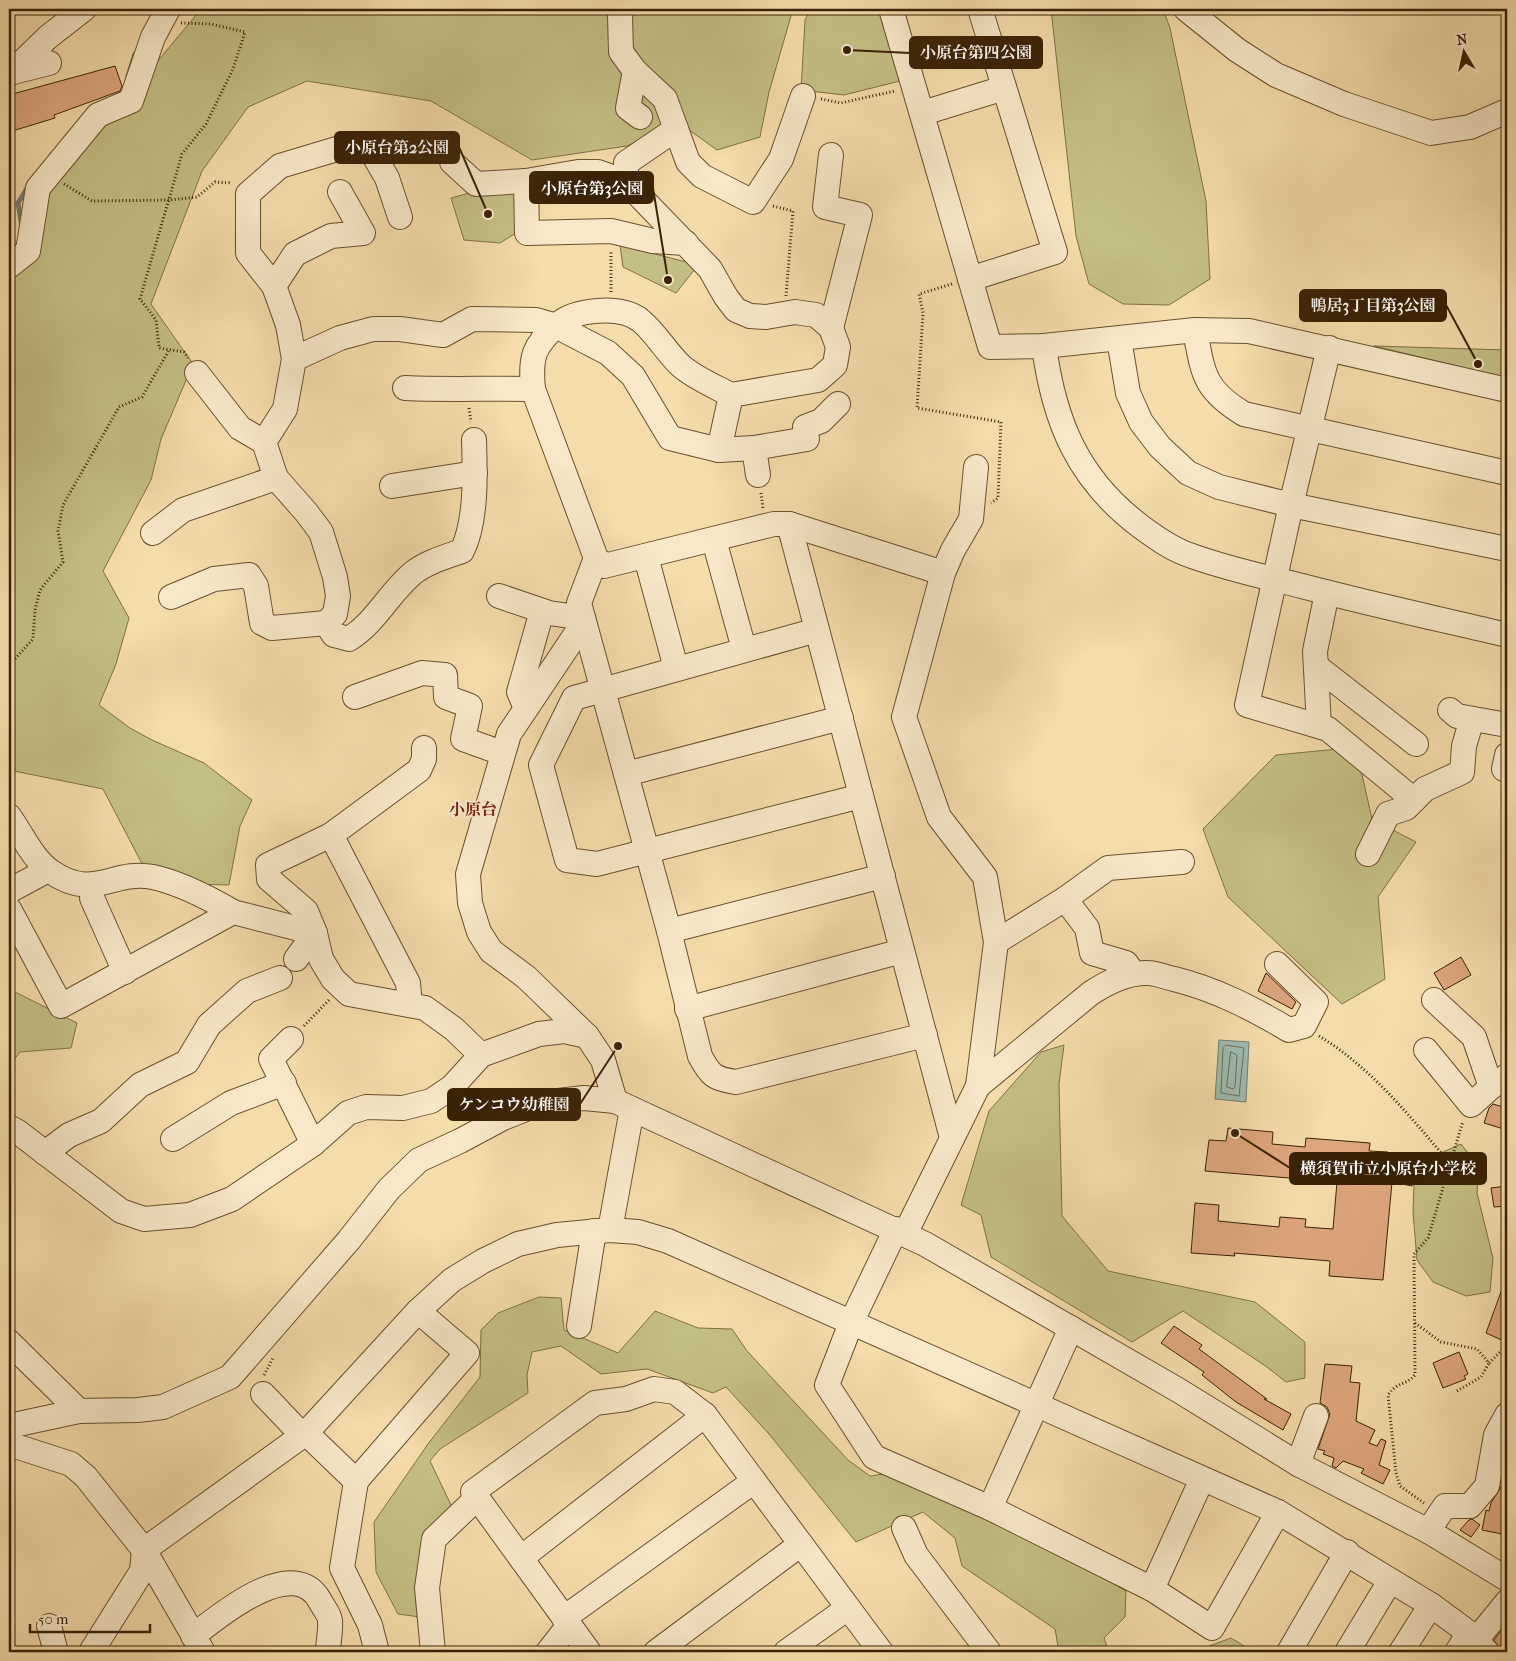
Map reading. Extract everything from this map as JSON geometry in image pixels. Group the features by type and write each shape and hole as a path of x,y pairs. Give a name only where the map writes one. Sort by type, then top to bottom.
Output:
{"street":[{"path":"10,73 48,37 84,9"},
{"path":"622,9 620,15 621,52 635,71 665,99 688,162 702,176 753,202 781,159 803,96"},
{"path":"891,9 922,113 963,281 990,347 1044,346 1195,330 1249,331 1507,390"},
{"path":"963,281 1054,252 980,9"},
{"path":"1186,9 1236,50 1276,75 1344,104 1431,133 1470,127 1507,111"},
{"path":"9,266 28,251 38,188 48,174 98,115 131,101 153,37 164,15"},
{"path":"10,73 49,63"},
{"path":"635,71 628,108 640,118"},
{"path":"922,113 1004,88"},
{"path":"626,182 626,164 676,129"},
{"path":"264,442 285,409 294,359 288,325 274,286 248,253 248,194 280,166 340,148 380,146 387,178 400,217"},
{"path":"831,155 825,207 860,215 831,328"},
{"path":"452,162 476,184 526,181 578,172 598,172 626,182 710,268 726,297 736,310 750,316 766,317 795,312 816,315 831,328 838,347 835,366 818,380 731,395 681,365 652,331 638,318 611,311 584,311 556,326 540,340 531,368 533,389 596,558 604,566 778,526 943,573"},
{"path":"526,181 527,233 611,231 653,241 686,243"},
{"path":"274,286 295,254 331,236 363,233 340,192"},
{"path":"294,359 340,338 373,329 443,335 472,319 536,320 556,326 608,353 633,376 670,438 719,450 754,448 807,439 805,427 821,421 838,404"},
{"path":"1195,330 1202,366 1211,386 1224,402 1244,414 1310,427 1507,473"},
{"path":"1119,339 1128,393 1141,422 1160,447 1188,472 1219,487 1507,549"},
{"path":"1044,346 1054,405 1076,457 1094,482 1122,512 1158,539 1191,556 1274,579 1507,635"},
{"path":"1329,348 1291,504 1247,705 1328,729 1414,800"},
{"path":"171,597 214,579 249,575 256,586 262,622 272,628 326,623 335,614 338,596 335,577 321,532 276,478 264,442 240,428 197,373"},
{"path":"405,388 466,390 478,388 533,389"},
{"path":"719,450 731,395"},
{"path":"326,623 334,635 349,639 363,630 412,575 422,567 462,551 468,538 476,473 474,440"},
{"path":"754,448 758,475"},
{"path":"976,467 971,519 953,550 943,573 904,717 939,817 985,877 996,942 978,1086 952,1138 851,1323 827,1385 874,1457 990,1508 1152,1589 1212,1628 1278,1512"},
{"path":"392,486 476,473"},
{"path":"153,533 183,510 276,478"},
{"path":"778,526 817,630 952,1138"},
{"path":"714,540 744,649"},
{"path":"646,557 676,668"},
{"path":"596,558 579,602 647,851 687,1009 700,1056 709,1073 721,1080 736,1082 925,1035"},
{"path":"1319,726 1316,651 1328,593"},
{"path":"498,596 542,611 584,620"},
{"path":"526,708 519,692 542,611"},
{"path":"578,1326 602,1230 624,1105 603,1060 587,1036 526,977 491,951 479,932 470,903 468,874 509,734 584,620"},
{"path":"817,630 574,698 541,765 566,860 598,864 861,796"},
{"path":"1316,666 1416,744"},
{"path":"355,698 422,673 445,675 446,696 470,706 463,740 502,753"},
{"path":"1450,710 1457,716 1507,725"},
{"path":"626,774 841,718"},
{"path":"1368,854 1388,814 1406,808 1425,789 1462,772 1464,746 1472,719"},
{"path":"424,748 424,759 419,770 330,835 268,865 269,879 306,911 315,933 321,959 333,979 349,994 425,1008 454,1029 482,1055"},
{"path":"1507,755 1504,768 1507,769"},
{"path":"9,816 34,854 48,870 65,880 82,885 105,884 129,876 153,877 209,898 233,912 315,933"},
{"path":"330,835 408,983 410,1005"},
{"path":"996,942 1065,899 1108,868 1182,862"},
{"path":"9,892 48,870"},
{"path":"668,931 883,876"},
{"path":"92,898 125,972"},
{"path":"1065,899 1087,928 1092,953 1126,963 1134,974"},
{"path":"9,910 61,1006 233,912"},
{"path":"296,959 315,933"},
{"path":"687,1009 902,951"},
{"path":"978,1086 1091,993 1111,980 1134,974 1149,972 1188,982 1240,1002 1289,1030 1304,1026 1316,1002 1277,964"},
{"path":"45,1153 69,1135 100,1121 140,1085 187,1062 209,1025 247,991 280,978"},
{"path":"1426,1050 1467,1113 1499,1082 1474,1037 1434,1000"},
{"path":"9,1127 121,1211 144,1219 190,1215 232,1198 313,1144 348,1113 366,1107 402,1108 431,1101 452,1087 482,1055 539,1034 564,1031 587,1036"},
{"path":"291,1039 271,1059 313,1144"},
{"path":"173,1139 231,1102 284,1083"},
{"path":"9,1426 79,1411 163,1407 230,1377 343,1247 389,1189 418,1160 460,1142 503,1118 541,1103 584,1098 624,1105 900,1231 1178,1390 1298,1464 1434,1522 1507,1578"},
{"path":"91,1652 142,1571 144,1550 304,1434 418,1311 452,1280 518,1244 557,1235 602,1230 638,1232 668,1241 1278,1512 1431,1604 1472,1644 1507,1602"},
{"path":"377,1652 370,1625 342,1568 356,1481 467,1353 418,1311"},
{"path":"990,1508 1071,1328"},
{"path":"9,1342 79,1411"},
{"path":"589,1652 473,1492 595,1403 626,1399 654,1389 675,1392 705,1415 881,1652"},
{"path":"263,1394 356,1481"},
{"path":"521,1558 705,1415"},
{"path":"1434,1522 1445,1506 1470,1506 1487,1486 1496,1435 1507,1415"},
{"path":"1298,1464 1316,1416"},
{"path":"9,1444 71,1464 86,1478 144,1550 196,1646 227,1609 254,1593 287,1584 303,1583 314,1590 330,1620 328,1652"},
{"path":"1152,1589 1202,1479"},
{"path":"548,1652 567,1622 754,1481"},
{"path":"433,1652 427,1588 434,1539 477,1498"},
{"path":"904,1528 916,1555 989,1652"},
{"path":"656,1652 800,1544"},
{"path":"1289,1652 1347,1552"},
{"path":"1347,1652 1390,1580"},
{"path":"1401,1652 1431,1604"},
{"path":"786,1652 848,1608"},
{"path":"49,1626 56,1652"}],"path":[{"path":"164,15 245,32 233,69 206,124 182,154 140,299 156,320 159,348 184,352 197,373"},
{"path":"803,96 841,103 914,86"},
{"path":"48,174 92,201 170,200 197,197 215,182 228,182 255,187"},
{"path":"786,298 787,266 793,211"},
{"path":"611,231 611,311"},
{"path":"963,281 919,294 922,313 917,408 1001,422 998,498"},
{"path":"9,662 14,660 33,639 35,610 40,590 63,562 58,531 63,505 119,408 142,397 169,350"},
{"path":"466,390 474,440"},
{"path":"758,475 778,526"},
{"path":"291,1039 342,987"},
{"path":"1304,1026 1337,1047 1384,1088 1450,1163"},
{"path":"1434,1522 1400,1486 1396,1473 1388,1395 1395,1385 1409,1381 1415,1375 1414,1254 1428,1238 1467,1113"},
{"path":"1414,1322 1441,1342 1478,1349 1489,1363"},
{"path":"1457,1390 1480,1376 1489,1363 1507,1345"}],"shaded area":[{"path":"201,9 793,9 769,92 760,137 717,150 678,122 627,146 532,160 431,101 307,81 248,107 202,171 151,304 193,364 161,439 151,480 103,571 129,618 116,664 99,705 130,728 204,763 252,800 240,826 229,885 152,883 103,789 9,770 9,257 23,241 37,179 133,91"},
{"path":"811,9 881,9 900,81 844,95 801,90 805,20"},
{"path":"1051,9 1163,9 1170,28 1206,201 1210,279 1169,305 1123,304 1089,284 1076,236"},
{"path":"519,185 521,230 500,243 464,240 451,198 477,191"},
{"path":"620,245 698,265 676,293 623,267"},
{"path":"1374,346 1507,350 1507,378"},
{"path":"1338,749 1361,770 1372,819 1416,842 1378,897 1385,979 1342,1004 1228,897 1203,829 1276,755"},
{"path":"9,989 77,1023 71,1048 20,1052 9,1066"},
{"path":"1064,1045 1059,1084 1062,1216 1108,1271 1255,1302 1305,1342 1305,1378 1286,1382 1267,1367 1183,1311 1132,1342 991,1257 981,1215 961,1205 989,1111 1041,1052"},
{"path":"1461,1144 1479,1167 1477,1193 1493,1258 1490,1292 1466,1296 1433,1282 1417,1260 1413,1212 1414,1184 1432,1157"},
{"path":"539,1297 561,1298 564,1330 618,1353 655,1311 698,1328 732,1329 747,1351 848,1460 870,1476 891,1473 1066,1556 1126,1591 1125,1617 1104,1638 1109,1652 1059,1652 1055,1629 962,1566 955,1538 923,1512 856,1542 769,1434 726,1387 713,1393 647,1369 601,1374 561,1346 532,1352 527,1375 528,1393 440,1449 430,1461 452,1507 423,1536 420,1617 398,1614 376,1572 374,1522 428,1444 480,1377 481,1330 498,1313"},
{"path":"1231,1638 1254,1652 1207,1652 1209,1646"}],"water":[{"path":"1219,1040 1249,1042 1246,1102 1215,1099"}],"building":[{"path":"115,66 122,86 120,91 54,115 55,118 9,132 9,95"},
{"path":"1461,957 1471,975 1444,990 1434,973"},
{"path":"1266,973 1296,1002 1292,1009 1258,991"},
{"path":"1493,1104 1507,1108 1507,1130 1484,1123 1489,1108"},
{"path":"1228,1128 1273,1132 1272,1144 1305,1147 1306,1138 1370,1143 1369,1151 1388,1152 1386,1178 1407,1164 1414,1175 1412,1186 1392,1182 1383,1280 1329,1276 1330,1261 1234,1253 1235,1256 1191,1253 1195,1203 1219,1205 1218,1221 1279,1227 1280,1217 1306,1219 1305,1227 1333,1229 1337,1182 1205,1171 1209,1140 1226,1141"},
{"path":"1507,1186 1507,1206 1494,1207 1491,1188"},
{"path":"1506,1278 1507,1330 1504,1341 1486,1333"},
{"path":"1174,1326 1202,1345 1199,1349 1267,1399 1264,1399 1291,1414 1283,1430 1236,1402 1202,1375 1204,1372 1161,1343"},
{"path":"1459,1352 1468,1374 1464,1376 1466,1379 1443,1388 1433,1363"},
{"path":"1325,1364 1352,1366 1350,1382 1360,1383 1356,1421 1375,1430 1369,1443 1377,1446 1381,1439 1386,1441 1379,1465 1390,1470 1383,1484 1361,1473 1364,1469 1343,1461 1336,1468 1332,1466 1334,1458 1323,1454 1325,1451 1318,1449 1330,1414 1327,1407 1320,1403"},
{"path":"1501,1487 1507,1488 1507,1535 1482,1530 1486,1510 1489,1511 1491,1503"},
{"path":"1472,1519 1480,1525 1471,1537 1460,1530"},
{"path":"1507,1623 1507,1652 1500,1652 1494,1640"}],"waterway":[{"path":"128,76 135,54"},
{"path":"22,226 18,203 29,185"}],"place":[{"name":"小原台第四公園","path":"847,50"},
{"name":"小原台第2公園","path":"488,214"},
{"name":"小原台第3公園","path":"668,280"},
{"name":"鴨居3丁目第3公園","path":"1478,364"},
{"name":"ケンコウ幼稚園","path":"618,1046"},
{"name":"横須賀市立小原台小学校","path":"1235,1133"}],"district":[{"name":"小原台","path":"473,809"}]}
